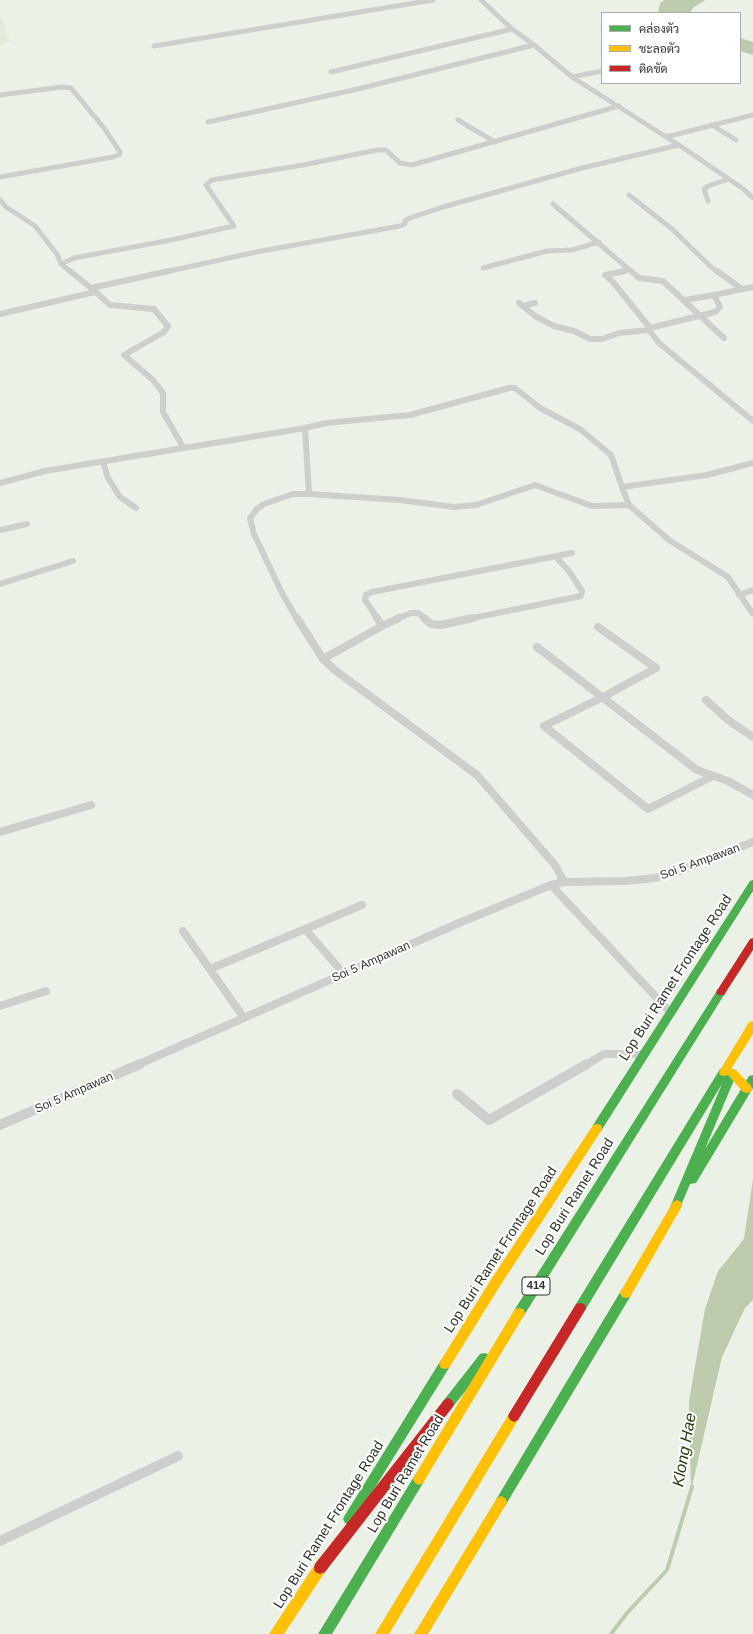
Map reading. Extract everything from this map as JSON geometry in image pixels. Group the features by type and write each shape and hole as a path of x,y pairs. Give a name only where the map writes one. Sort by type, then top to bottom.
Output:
{"main road":[{"name":"Lop Buri Ramet Frontage Road","path":"276,1634 320,1568 496,1282 671,1013 753,883"},
{"name":"Lop Buri Ramet Road","path":"325,1634 521,1310 753,942"},
{"path":"673,1212 751,1029"},
{"path":"382,1634 751,1029"},
{"path":"732,1074 750,1092"},
{"path":"421,1634 602,1335 673,1212 750,1092 753,1078"},
{"path":"320,1568 521,1310"}],"street":[{"path":"154,46 433,0"},
{"path":"481,0 512,29 534,45 572,77 679,145 729,179 753,198"},
{"path":"331,72 512,29"},
{"path":"208,122 358,89 534,45"},
{"path":"572,77 601,71"},
{"path":"0,95 62,86 70,88 104,128 120,152 119,155 113,157 0,178"},
{"path":"61,264 74,258 171,240 234,226 206,185 212,180 303,165 377,150 386,150 400,163 412,165 619,106"},
{"path":"666,137 753,115"},
{"path":"458,120 494,142"},
{"path":"712,125 736,140"},
{"path":"0,314 93,290 256,252 400,226 405,224 405,220 443,207 582,168 679,145"},
{"path":"708,201 704,189 708,186 729,179"},
{"path":"629,195 668,225 710,266 742,289"},
{"path":"0,200 6,207 35,226 57,254 61,264 110,304 123,307 154,309 168,326 164,332 124,355 153,380 163,393 163,412 183,447"},
{"path":"553,204 639,278 663,281 724,338"},
{"path":"483,268 547,252 572,250 599,242"},
{"path":"629,270 605,275 613,282 660,344 752,419"},
{"path":"685,300 753,287"},
{"path":"535,303 521,305 535,316 554,326 574,331 590,340 602,339 619,333 650,329 715,312 720,307 714,295"},
{"path":"0,483 45,471 183,447 326,424 410,415 509,388 515,388 523,392 540,408 580,429 611,455 629,505 669,540 728,577 753,614"},
{"path":"305,428 309,494"},
{"path":"103,462 108,478 120,497 136,508"},
{"path":"622,487 706,475 753,463"},
{"path":"564,882 556,866 477,775 342,676 323,659 304,631 282,593 254,534 250,518 257,509 264,504 294,494 400,500 454,507 476,505 535,485 592,506 629,505"},
{"path":"0,530 27,524"},
{"path":"382,626 365,600 366,595 372,592 572,553"},
{"path":"323,659 382,626 411,613 418,614 431,624 441,625 581,596 582,591 569,571 556,557"},
{"path":"0,584 73,561"},
{"path":"739,595 753,590"},
{"path":"598,627 656,668 603,697 544,726 648,809 713,776"},
{"path":"537,647 697,770 728,781 753,795"},
{"path":"706,700 728,720 753,738"},
{"path":"0,832 91,805"},
{"name":"Soi 5 Ampawan","path":"0,1125 459,923 551,885 564,882 625,881 654,878 677,872 753,842"},
{"path":"551,885 671,1013"},
{"path":"210,969 362,904"},
{"path":"305,929 344,974"},
{"path":"183,931 244,1018"},
{"path":"0,1006 46,991"},
{"path":"457,1094 489,1120 604,1054 644,1054"},
{"path":"0,1541 178,1456"}],"shaded area":[{"path":"664,0 705,0 693,8 691,12 658,12 660,3"},
{"path":"0,14 10,42 0,44"},
{"path":"741,38 753,42 753,55 741,51"},
{"path":"753,1179 753,1300 745,1308 722,1357 691,1491 689,1401 705,1309 718,1271 744,1239"}],"waterway":[{"name":"Klong Hae","path":"611,1634 627,1613 667,1570 692,1487"}],"traffic: fast":[{"path":"597,1128 753,883"},
{"path":"519,1313 721,992"},
{"path":"580,1308 724,1072"},
{"path":"673,1212 732,1073"},
{"path":"692,1180 753,1079"},
{"path":"501,1502 626,1293"},
{"path":"448,1404 484,1358"},
{"path":"349,1519 445,1364"},
{"path":"325,1634 419,1479"}],"traffic: slow":[{"path":"724,1072 753,1025"},
{"path":"732,1073 747,1089"},
{"path":"445,1364 496,1282 597,1128"},
{"path":"626,1293 677,1205"},
{"path":"419,1479 519,1313"},
{"path":"382,1634 514,1416"},
{"path":"421,1634 501,1502"},
{"path":"276,1634 324,1562"}],"traffic: jam":[{"path":"721,992 753,942"},
{"path":"514,1416 580,1308"},
{"path":"320,1568 448,1404"}]}
